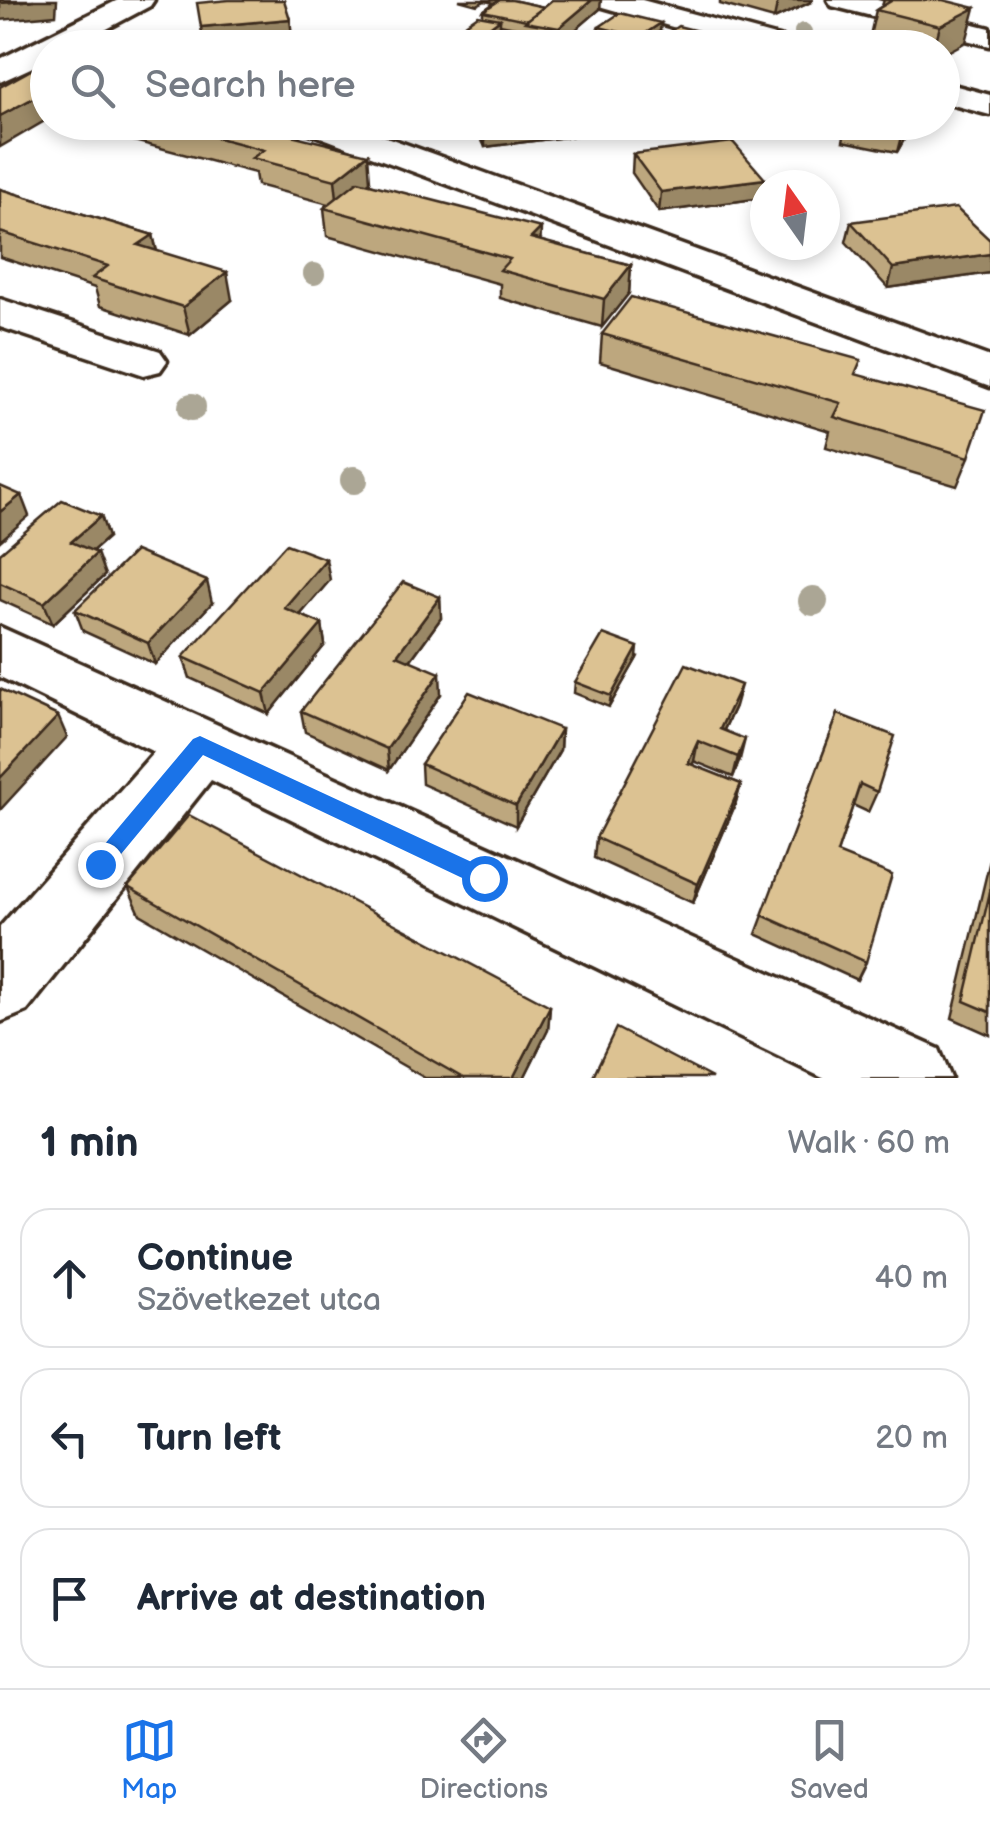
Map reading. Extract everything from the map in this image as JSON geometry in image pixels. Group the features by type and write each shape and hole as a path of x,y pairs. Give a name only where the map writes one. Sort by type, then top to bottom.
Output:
{"street":[{"path":"81,30 140,0"},
{"path":"610,0 718,30"},
{"path":"842,0 990,37"},
{"path":"0,72 30,56"},
{"path":"960,97 990,105"},
{"path":"360,140 990,374"},
{"path":"0,312 144,361"},
{"path":"0,650 910,1078"},
{"path":"0,984 200,744"}],"building":[{"path":"284,0 290,19 201,27 197,3"},
{"path":"500,0 544,7 526,20 483,11"},
{"path":"552,0 592,0 559,28 525,22"},
{"path":"888,0 943,0 975,8 940,26 876,10 891,1"},
{"path":"620,13 661,23 650,30 599,27"},
{"path":"478,15 500,19 486,30 461,27"},
{"path":"30,70 30,100 0,116 0,87"},
{"path":"226,140 311,140 368,154 335,180 252,158 264,150"},
{"path":"733,142 757,170 750,170 750,181 661,192 633,154"},
{"path":"358,181 541,228 531,238 631,265 604,299 500,270 510,259 324,208"},
{"path":"0,189 153,235 138,245 227,272 183,307 92,278 108,266 0,232"},
{"path":"956,208 990,240 990,254 893,268 851,222"},
{"path":"631,297 861,360 855,374 985,410 969,457 834,417 841,403 602,334"},
{"path":"0,486 21,495 0,512"},
{"path":"62,500 101,516 71,542 97,553 44,603 0,583 0,553"},
{"path":"286,544 326,559 284,608 322,624 264,693 183,657"},
{"path":"135,551 207,581 148,643 75,610"},
{"path":"403,582 440,597 397,655 440,673 387,749 301,711"},
{"path":"603,634 638,647 611,696 575,682"},
{"path":"686,664 741,685 720,729 745,739 738,757 698,741 688,763 741,784 698,884 596,838"},
{"path":"0,689 58,716 0,778"},
{"path":"469,692 561,729 516,806 421,764"},
{"path":"838,714 895,736 877,792 860,784 837,853 892,875 866,962 762,915"},
{"path":"189,815 550,1006 513,1078 463,1078 128,887"},
{"path":"990,892 990,1012 964,1001"},
{"path":"616,1028 712,1078 592,1078"}],"route":[{"path":"100,864 200,744 484,878"}]}
